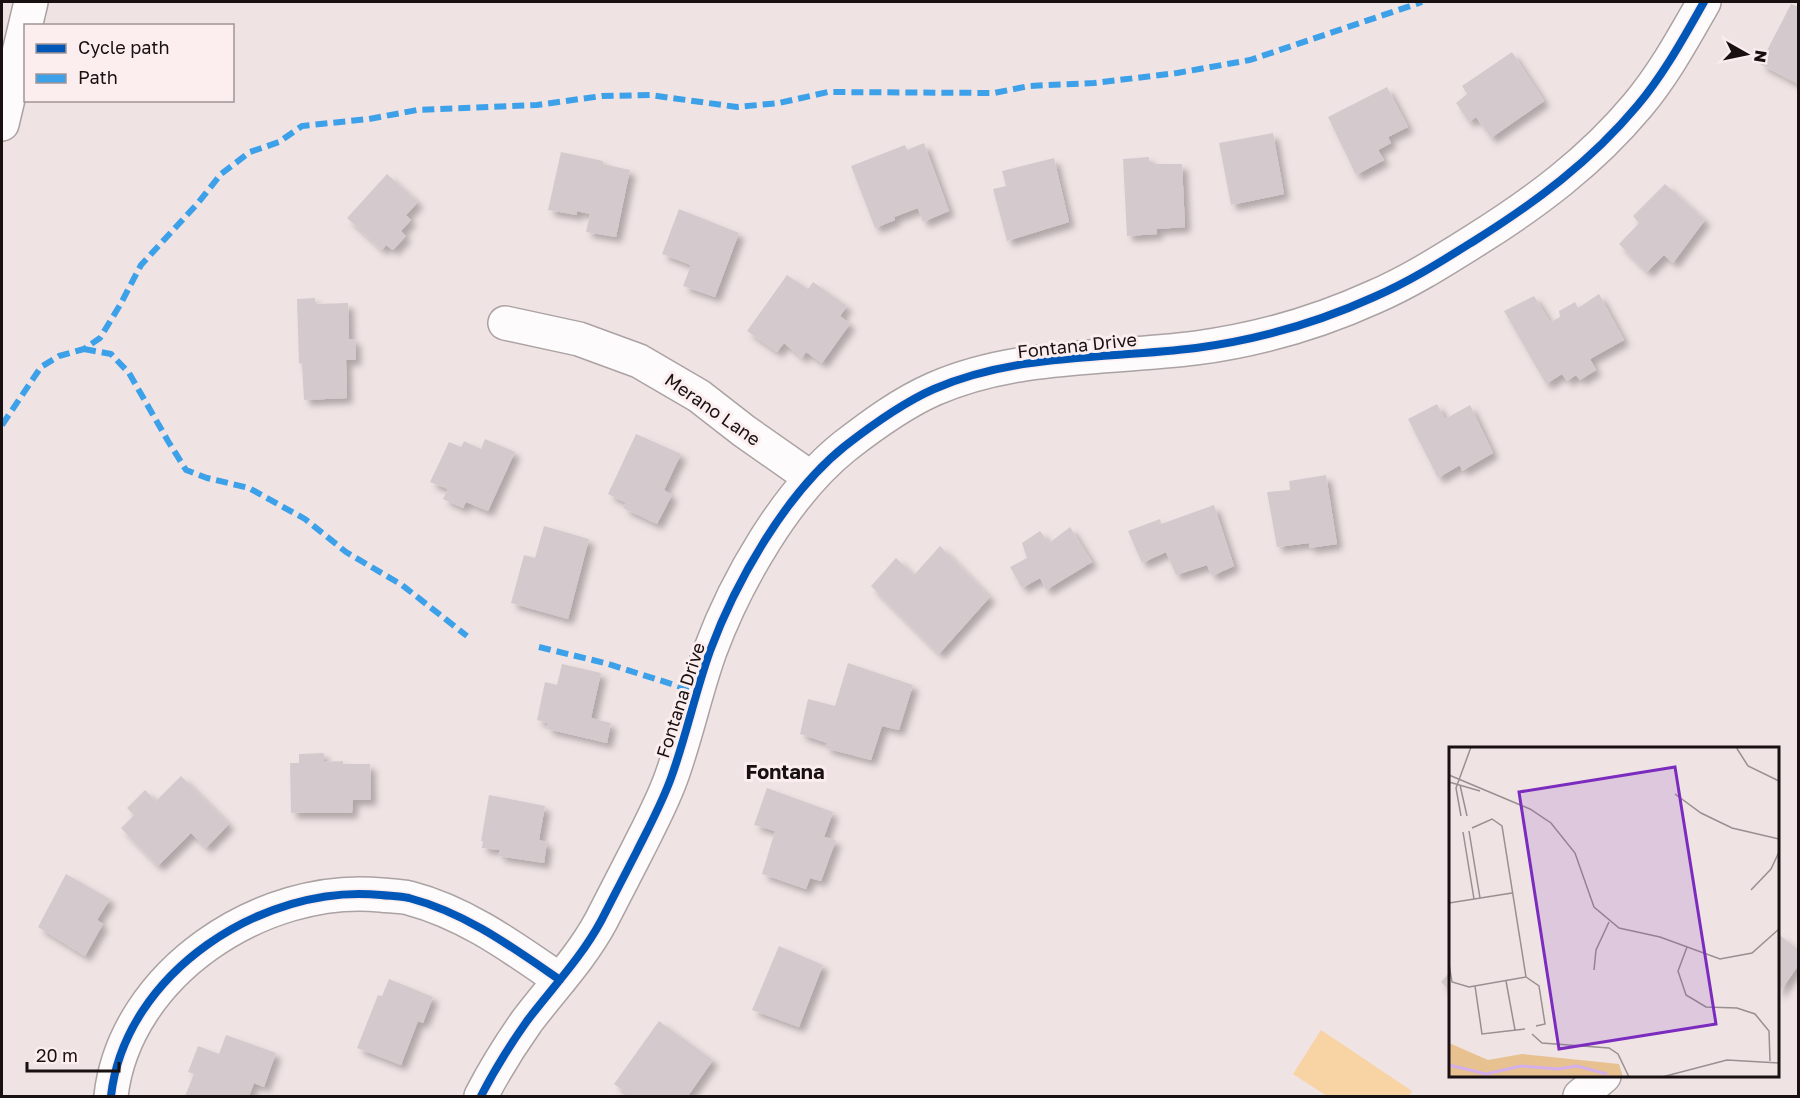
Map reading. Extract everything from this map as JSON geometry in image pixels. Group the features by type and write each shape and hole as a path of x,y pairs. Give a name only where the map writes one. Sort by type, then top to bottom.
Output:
{"street":[{"path":"26,24 31,2"},
{"name":"Fontana Drive","path":"481,1096 526,1023 598,926 658,810 671,779 710,652 734,595 764,541 811,478 841,450 884,418 933,389 982,373 1034,362 1195,348 1234,342 1321,319 1376,297 1440,262 1522,211 1594,152 1637,105 1673,56 1704,2"},
{"path":"2,124 24,31"},
{"name":"Merano Lane","path":"505,323 579,339 639,361 699,396 811,478"},
{"path":"111,1096 112,1085 125,1046 143,1011 168,979 205,946 233,927 272,909 301,901 321,896 364,893 406,898 441,908 485,929 560,980"},
{"path":"1580,1096 1603,1077"}],"shaded area":[{"path":"1321,1030 1412,1091 1409,1096 1327,1096 1293,1074"}],"building":[{"path":"1791,4 1798,7 1798,84 1760,64"},
{"path":"1512,52 1544,101 1491,138 1476,117 1469,122 1456,103 1467,94 1462,86"},
{"path":"1387,87 1408,127 1388,137 1391,143 1378,150 1384,160 1356,175 1328,117"},
{"path":"1273,133 1284,194 1231,205 1219,143"},
{"path":"924,143 949,211 923,222 918,208 894,217 895,220 875,228 851,166 905,145 907,150"},
{"path":"561,152 603,161 603,164 630,170 616,237 586,232 590,214 577,211 577,215 548,210"},
{"path":"1149,157 1149,164 1182,164 1185,227 1157,229 1157,234 1127,236 1123,159"},
{"path":"1054,158 1069,222 1007,241 993,189 1006,186 1002,171"},
{"path":"387,174 418,202 406,215 411,220 401,231 406,236 393,250 386,245 382,250 347,218"},
{"path":"1665,184 1705,220 1673,263 1664,255 1647,272 1619,244 1639,223 1633,216"},
{"path":"679,209 739,233 715,297 683,286 691,265 662,254"},
{"path":"787,275 808,289 813,282 847,306 840,316 850,324 822,363 806,352 802,358 784,343 777,352 747,331"},
{"path":"1599,294 1624,340 1590,359 1596,370 1580,380 1576,375 1567,381 1562,374 1546,384 1504,311 1534,296 1550,322 1560,317 1559,311 1575,302 1578,308"},
{"path":"315,298 315,304 348,303 349,339 355,339 356,360 346,360 347,398 304,400 302,364 299,363 297,299"},
{"path":"1437,404 1445,419 1470,405 1493,453 1462,471 1460,465 1438,478 1408,419"},
{"path":"636,434 681,454 664,490 672,495 657,524 623,508 626,503 608,494"},
{"path":"485,439 515,452 488,511 466,502 463,508 443,499 448,489 430,482 449,442 461,447 464,441 481,449"},
{"path":"1326,475 1337,544 1309,548 1309,543 1277,547 1267,492 1290,490 1289,481"},
{"path":"1214,505 1234,566 1212,576 1207,565 1176,575 1166,552 1142,563 1128,531 1160,519 1161,524"},
{"path":"544,526 589,539 568,619 511,603 524,555 535,558"},
{"path":"1070,527 1092,562 1046,590 1040,578 1022,588 1010,567 1027,558 1022,543 1040,531 1049,543"},
{"path":"940,546 990,597 939,654 871,586 896,558 914,575"},
{"path":"848,663 913,685 899,730 882,726 871,760 825,748 827,743 800,734 808,699 835,706"},
{"path":"562,664 601,673 591,718 611,723 607,743 547,729 548,723 537,720 545,682 557,685"},
{"path":"324,753 324,762 343,761 343,764 370,764 371,800 353,800 352,813 291,813 290,763 299,763 299,754"},
{"path":"181,776 229,824 206,848 191,833 158,866 121,828 134,815 127,808 145,790 156,801"},
{"path":"767,788 833,812 824,837 836,840 821,881 810,878 806,889 762,874 775,831 754,825"},
{"path":"489,795 545,806 539,840 547,842 544,863 498,856 500,850 482,848 483,841 481,841"},
{"path":"66,874 110,899 97,920 103,924 85,956 38,927"},
{"path":"1779,935 1798,949 1798,966 1779,993"},
{"path":"779,946 823,965 799,1027 752,1010"},
{"path":"1449,973 1449,990 1441,982"},
{"path":"389,979 433,997 423,1023 418,1021 401,1065 357,1048 378,995 382,996"},
{"path":"659,1021 713,1060 688,1096 631,1096 614,1084"},
{"path":"226,1035 276,1053 264,1087 254,1083 249,1096 185,1096 194,1074 188,1072 198,1046 219,1054"}],"marked path":[{"path":"2,425 41,367 59,356 84,349 100,338 141,265 198,203 221,174 250,152 279,142 302,126 369,119 417,110 537,105 602,96 650,95 737,107 779,103 828,92 994,93 1029,86 1094,83 1177,73 1250,60 1422,2"},
{"path":"84,349 111,354 129,373 186,470 207,478 249,488 305,519 346,552 402,585 467,636"},
{"path":"539,647 605,663 697,692"}],"cycle path":[{"path":"481,1096 521,1030 575,960 601,921 671,778 710,651 734,596 783,513 823,465 877,422 910,401 965,377 1030,363 1196,348 1241,340 1287,329 1331,314 1400,285 1519,212 1601,145 1637,106 1656,81 1704,2"},
{"path":"111,1096 122,1052 142,1011 171,975 207,945 247,921 291,904 336,895 381,895 409,898 450,912 488,932 560,980"}],"district":[{"name":"Fontana","path":"785,771"}]}
